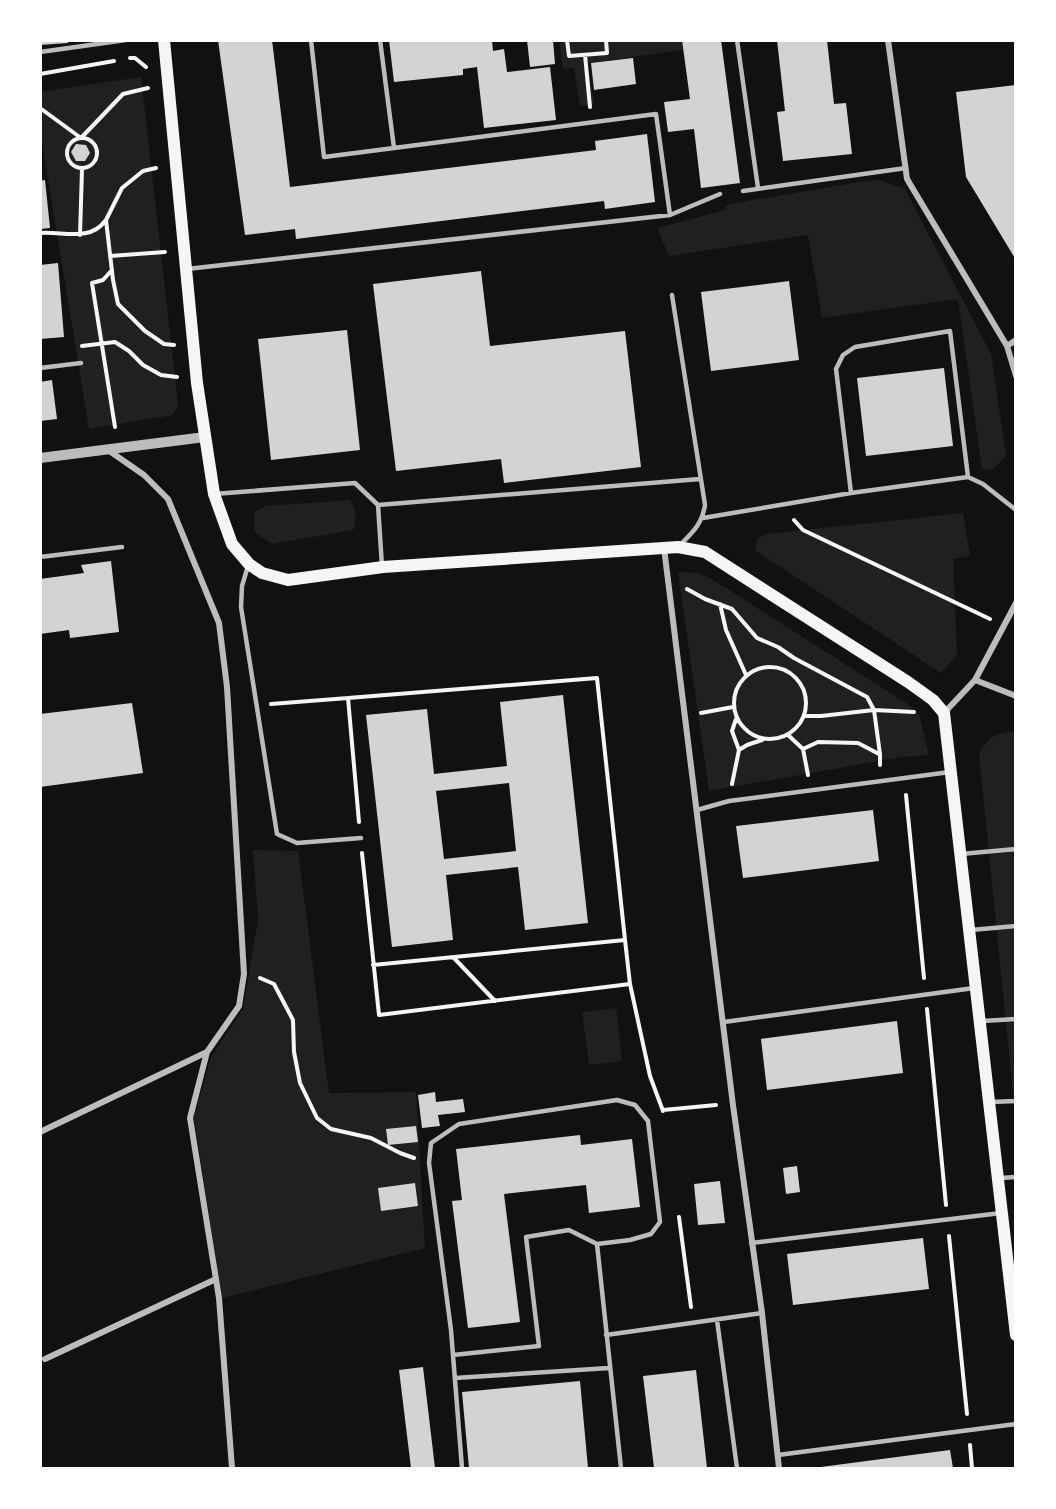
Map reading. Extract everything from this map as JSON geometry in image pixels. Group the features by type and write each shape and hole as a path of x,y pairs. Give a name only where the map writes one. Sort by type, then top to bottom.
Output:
{"main road":[{"path":"164,40 186,269 205,437 214,494 232,544 249,564 262,573 288,580 382,567 678,547 705,552 908,682 933,700 944,713 1001,1213 1012,1268 1016,1335"}],"street":[{"path":"888,40 907,179 1007,346 1016,376"},
{"path":"1007,346 1016,340"},
{"path":"40,458 205,437"},
{"path":"106,449 144,475 168,500 219,623 229,706 244,974 239,1006 207,1052 190,1118 219,1298 232,1468"},
{"path":"664,548 733,1105 762,1313 779,1468"},
{"path":"944,713 975,680 1016,603"},
{"path":"975,680 1016,696"},
{"path":"40,1132 207,1052"},
{"path":"45,1359 216,1279"}],"lane":[{"path":"40,52 126,40"},
{"path":"310,40 324,157 656,114 670,215"},
{"path":"380,40 394,148"},
{"path":"737,40 758,188"},
{"path":"742,191 906,168"},
{"path":"186,269 670,215 720,194"},
{"path":"672,295 705,505 699,527 678,547"},
{"path":"851,493 836,369 843,355 855,348 950,332 968,477"},
{"path":"40,368 81,363"},
{"path":"703,518 851,493 968,477 983,484 1016,510"},
{"path":"378,505 700,479"},
{"path":"214,494 355,483 378,505 382,567"},
{"path":"40,557 122,547"},
{"path":"249,564 242,586 241,607 277,834 297,843 361,838"},
{"path":"697,810 729,801 950,771"},
{"path":"959,854 1016,849"},
{"path":"968,930 1016,926"},
{"path":"724,1022 975,988"},
{"path":"979,1021 1016,1019"},
{"path":"453,1355 539,1346 526,1237 569,1230 597,1244 630,1240 651,1234 660,1222 648,1121 635,1105 617,1100 459,1124 431,1143 429,1163 453,1355 462,1468"},
{"path":"988,1102 1016,1101"},
{"path":"997,1178 1016,1176"},
{"path":"751,1243 1001,1213"},
{"path":"597,1244 621,1468"},
{"path":"606,1335 762,1313"},
{"path":"717,1320 737,1468"},
{"path":"455,1378 609,1368"},
{"path":"778,1455 1016,1424"}],"path":[{"path":"567,40 569,56 607,53 606,40"},
{"path":"585,55 591,123"},
{"path":"40,74 135,58 150,69"},
{"path":"40,108 81,138 89,140 94,145 97,153 95,160 90,166 82,169 69,162 68,146 81,138 123,94 151,87 150,78"},
{"path":"40,233 80,235 100,229 122,188 143,171 160,167"},
{"path":"80,235 82,169"},
{"path":"106,220 118,304 145,331 164,344 178,346 177,334"},
{"path":"110,256 168,252"},
{"path":"112,270 104,280 92,283 115,427"},
{"path":"81,363 79,346 115,342 129,351 143,365 161,375 181,377"},
{"path":"105,429 125,426"},
{"path":"783,505 803,530 1004,627"},
{"path":"667,577 705,599 732,609 757,638 778,646 794,658 867,697 874,710 880,754 879,781"},
{"path":"720,604 726,630 746,675"},
{"path":"768,667 780,668 791,673 805,692 807,704 798,727 788,735 777,739 753,736 743,728 736,718 733,707 736,690 746,675 756,669 768,667"},
{"path":"255,706 597,678 630,984 650,1076"},
{"path":"348,698 379,1015 630,984"},
{"path":"685,715 733,707"},
{"path":"804,716 874,710 944,713"},
{"path":"729,801 739,750 732,731 736,718"},
{"path":"788,735 803,749 810,790"},
{"path":"739,750 765,739"},
{"path":"803,749 818,742 858,743 880,754"},
{"path":"904,778 972,1468"},
{"path":"373,965 625,940"},
{"path":"454,957 495,1001"},
{"path":"244,974 274,984 293,1020 294,1052 300,1083 317,1118 331,1129 371,1138 400,1153 429,1163"},
{"path":"663,1110 733,1105"}],"shaded area":[{"path":"559,41 681,41 682,50 588,63 594,104 580,106 574,68 563,69"},
{"path":"141,77 178,404 173,415 89,429 41,136 40,92"},
{"path":"880,180 905,189 991,354 1006,456 992,470 982,469 958,299 822,318 808,235 669,256 657,228 722,211 729,204"},
{"path":"350,500 355,515 353,530 272,544 254,532 255,512 265,506"},
{"path":"963,513 970,556 953,559 957,655 941,673 755,550 757,539 766,534"},
{"path":"678,572 698,573 712,579 909,705 919,714 929,755 902,757 709,791"},
{"path":"1015,731 1015,1113 979,754 993,737"},
{"path":"253,850 298,851 329,1093 416,1092 425,1248 222,1298 194,1118 211,1057 243,1009 258,920"},
{"path":"616,1008 622,1061 589,1065 582,1012"}],"building":[{"path":"40,40 68,40 68,43 40,45"},
{"path":"218,40 272,40 290,187 596,150 595,141 647,134 655,202 605,209 604,201 296,239 295,229 245,235"},
{"path":"389,40 492,40 493,51 504,49 507,72 550,67 556,120 484,128 477,67 463,69 463,75 394,82"},
{"path":"527,40 553,40 555,64 530,67"},
{"path":"682,40 721,40 740,183 701,188 694,129 668,132 664,102 690,99"},
{"path":"777,40 827,40 834,104 846,103 852,154 783,161 777,112 785,111"},
{"path":"633,58 636,84 594,90 591,63"},
{"path":"1016,85 1016,260 966,177 956,92"},
{"path":"76,144 86,145 90,153 85,161 76,161 71,152"},
{"path":"45,180 50,228 40,229 40,181"},
{"path":"58,263 64,337 40,339 40,265"},
{"path":"481,271 490,346 625,331 641,467 504,483 501,459 396,471 373,284"},
{"path":"789,281 799,360 711,371 701,292"},
{"path":"347,330 360,450 271,460 258,339"},
{"path":"944,368 953,446 866,456 857,378"},
{"path":"52,380 57,419 40,421 40,382"},
{"path":"111,561 119,632 70,638 69,630 40,634 40,579 84,573 81,565"},
{"path":"563,695 588,923 525,930 518,867 446,875 453,940 392,947 366,715 427,709 434,774 507,766 500,702","holes":["509,783 516,851 444,859 436,791"]},
{"path":"132,703 143,773 40,787 40,714"},
{"path":"873,810 879,861 743,878 736,826"},
{"path":"897,1021 903,1073 767,1090 761,1039"},
{"path":"435,1092 436,1102 463,1099 465,1112 438,1115 440,1126 422,1128 418,1095"},
{"path":"416,1126 418,1142 388,1145 386,1129"},
{"path":"580,1135 581,1145 632,1139 640,1207 589,1213 586,1185 504,1194 520,1322 468,1328 452,1201 462,1200 456,1149"},
{"path":"797,1166 800,1192 786,1194 783,1168"},
{"path":"720,1181 725,1223 698,1225 694,1184"},
{"path":"415,1183 418,1206 381,1211 378,1188"},
{"path":"923,1238 929,1289 793,1305 787,1254"},
{"path":"423,1367 435,1468 411,1468 399,1370"},
{"path":"696,1370 707,1468 654,1468 643,1376"},
{"path":"580,1381 588,1468 469,1468 462,1392"},
{"path":"950,1450 953,1468 821,1468 821,1467"}]}
